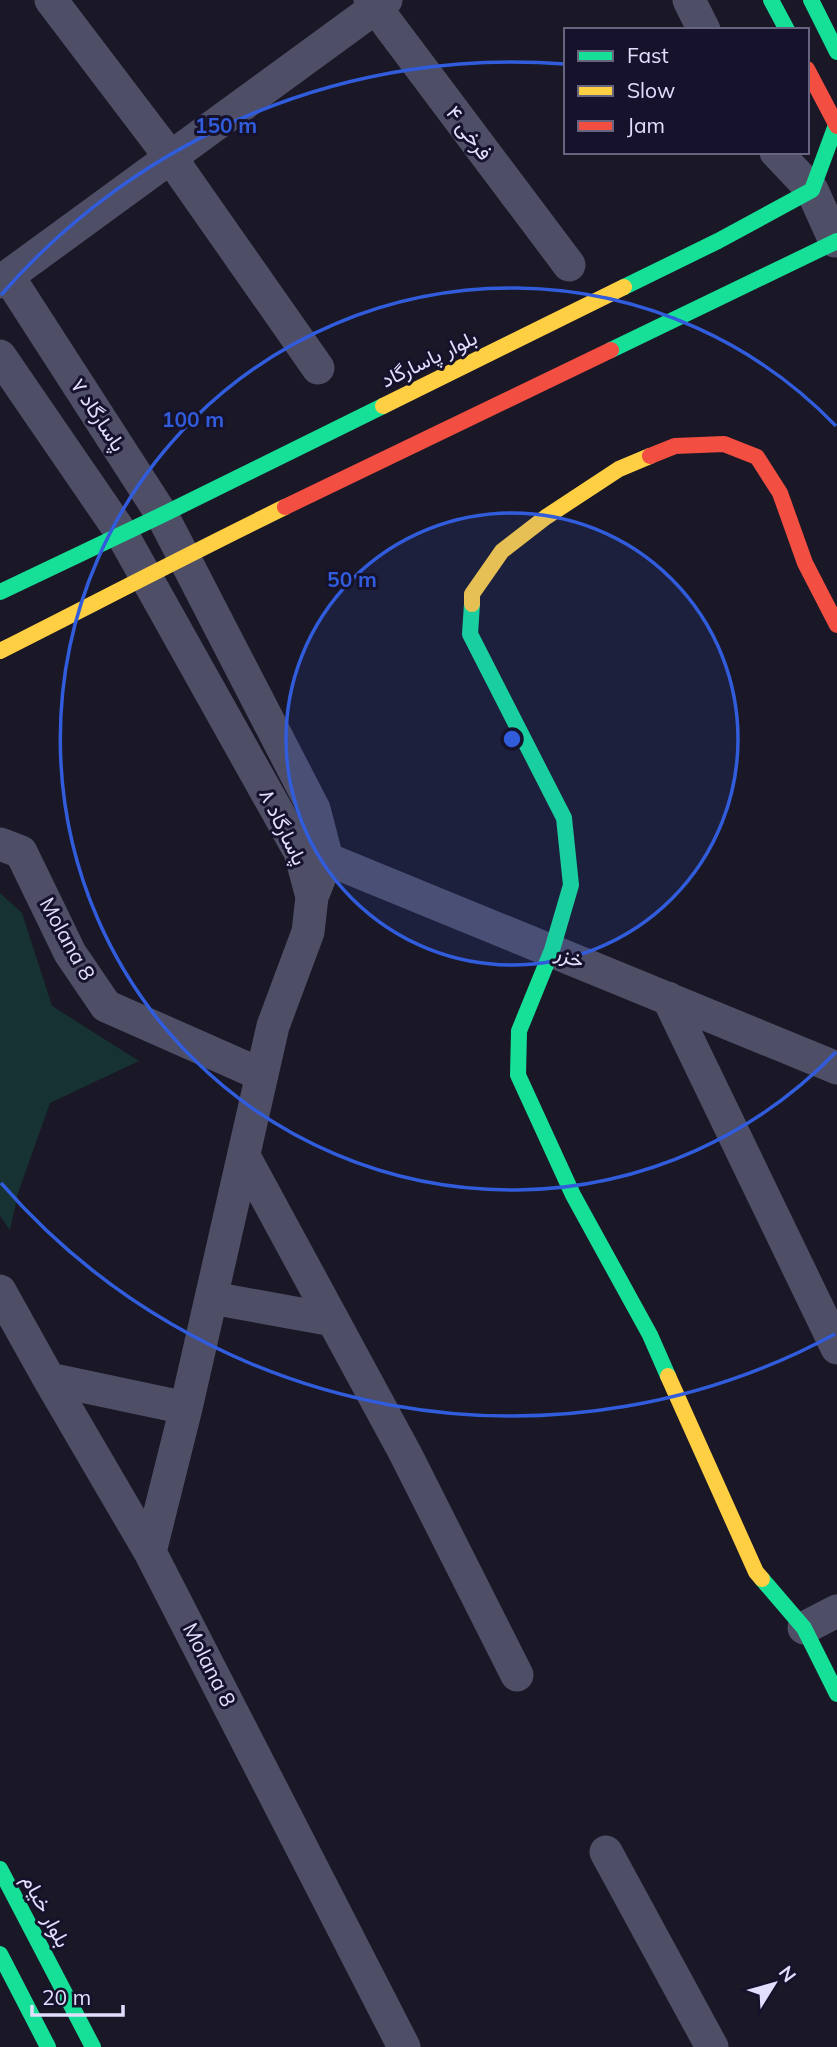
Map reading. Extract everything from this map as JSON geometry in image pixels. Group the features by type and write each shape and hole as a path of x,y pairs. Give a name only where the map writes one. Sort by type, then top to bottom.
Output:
{"street":[{"path":"51,0 170,158 318,368"},
{"path":"689,0 703,28"},
{"path":"771,0 786,28"},
{"path":"811,0 837,52"},
{"path":"4,279 377,3"},
{"name":"فرخی ۴","path":"377,3 569,265"},
{"path":"809,73 837,126 812,190"},
{"path":"0,651 184,556 836,241 812,190 778,154"},
{"name":"بلوار پاسارگاد","path":"0,592 718,241 812,190"},
{"name":"پاسارگاد ۷","path":"4,279 162,515 184,556"},
{"path":"0,355 122,534 146,577"},
{"path":"837,625 805,563 780,493 757,457 724,444 675,446 619,469 546,517 502,551 472,594 470,634 564,818 571,885 551,950 519,1031 519,1075 573,1195 650,1335 756,1572 804,1628 837,1695"},
{"name":"پاسارگاد ۸","path":"184,556 314,809 312,897 308,932 273,1026 262,1075"},
{"name":"پاسارگاد ۸","path":"146,577 314,855"},
{"name":"Molana 8","path":"0,844 21,852 70,953 106,1006 262,1075"},
{"name":"خزر","path":"314,855 837,1068"},
{"path":"668,998 837,1348"},
{"path":"150,1552 212,1298 262,1075"},
{"path":"244,1156 405,1453 517,1675"},
{"name":"Molana 8","path":"0,1291 150,1552 404,2047"},
{"path":"212,1298 333,1320"},
{"path":"49,1379 186,1408"},
{"path":"804,1628 837,1611"},
{"path":"606,1852 712,2047"},
{"name":"بلوار خیام","path":"0,1869 93,2047"},
{"path":"0,1954 48,2047"}],"green space":[{"path":"0,893 22,913 52,1006 139,1061 50,1103 18,1193 10,1230 0,1216"}],"traffic: fast":[{"path":"771,0 786,28"},
{"path":"811,0 837,52"},
{"path":"624,287 718,241 812,190 836,125"},
{"path":"611,350 837,241"},
{"path":"0,592 383,406"},
{"path":"472,604 470,634 564,818 571,885 552,950 519,1031 518,1075 573,1195 650,1335 668,1376"},
{"path":"762,1579 804,1628 837,1694"},
{"path":"0,1869 93,2047"},
{"path":"0,1954 48,2047"}],"traffic: slow":[{"path":"383,406 624,287"},
{"path":"472,604 472,594 502,551 546,517 619,469 650,456"},
{"path":"0,651 285,507"},
{"path":"668,1376 756,1572 762,1579"}],"traffic: jam":[{"path":"809,73 837,126"},
{"path":"285,507 611,350"},
{"path":"650,456 675,446 724,444 757,457 780,493 805,563 837,625"}]}
